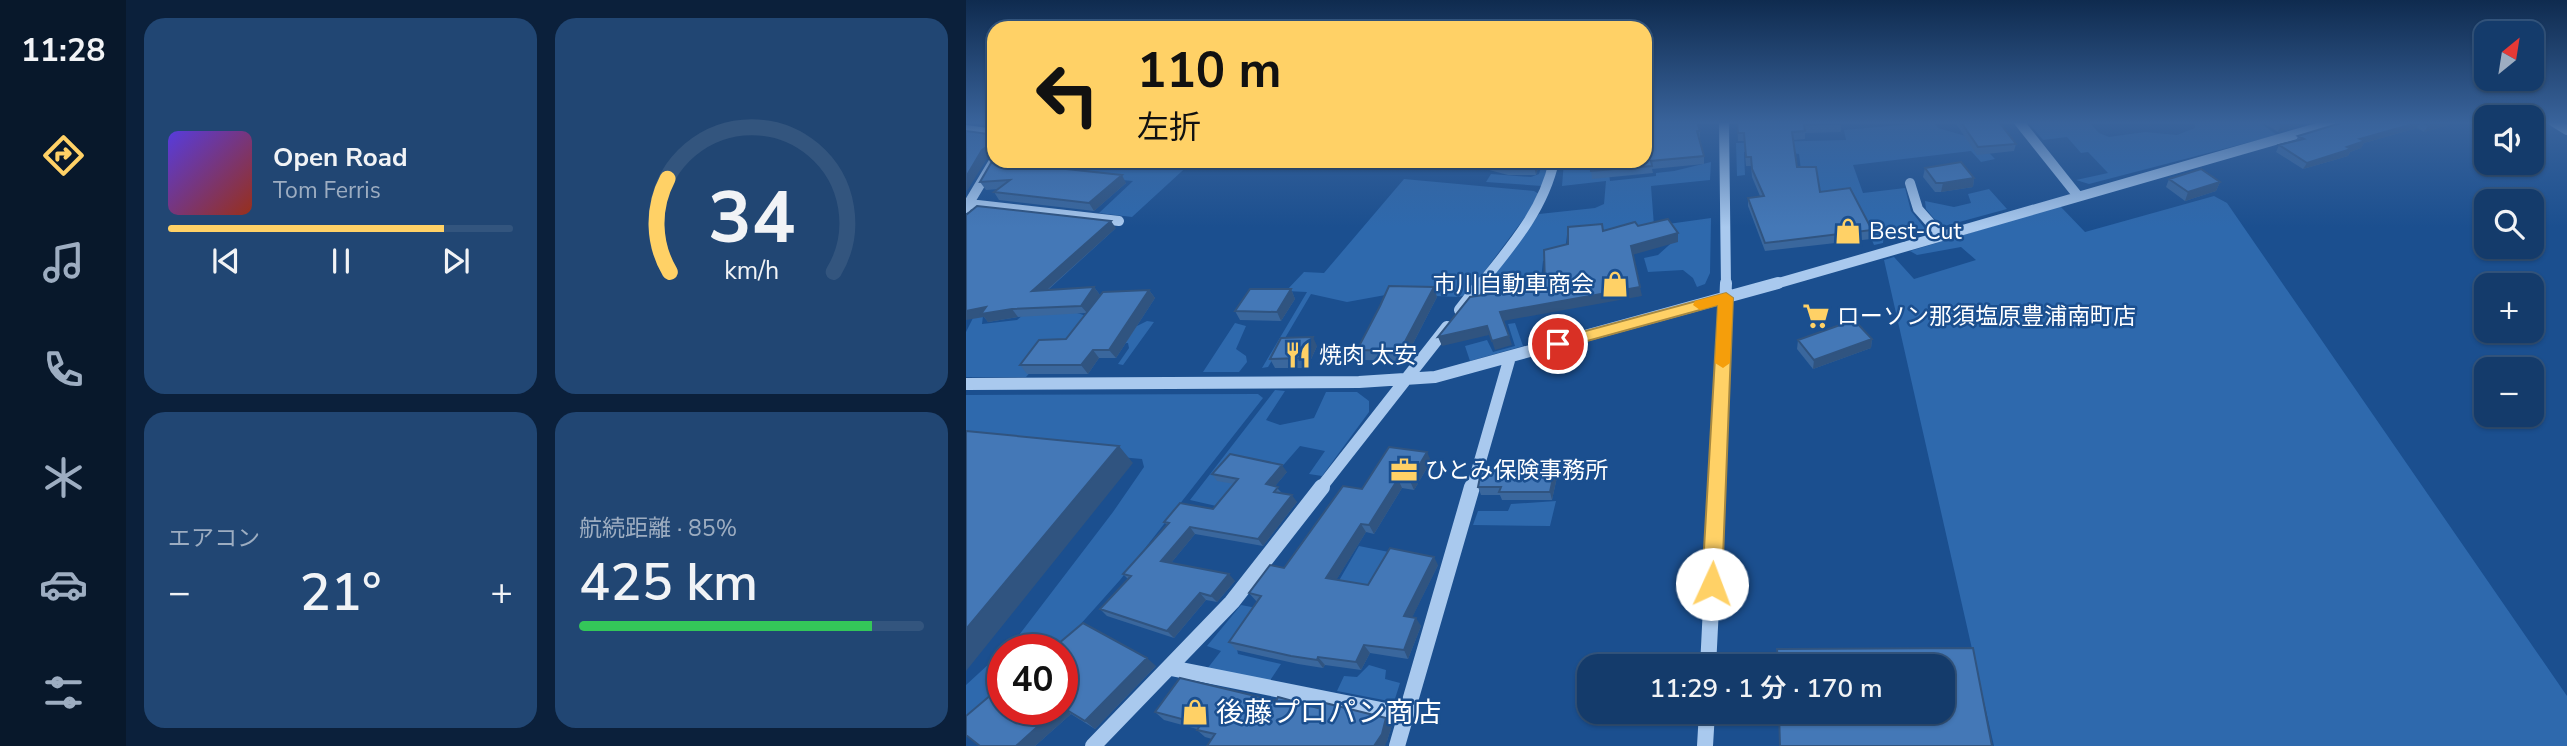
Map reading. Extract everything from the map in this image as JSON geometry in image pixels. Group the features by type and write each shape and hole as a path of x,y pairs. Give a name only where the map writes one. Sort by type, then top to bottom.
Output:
{"street":[{"path":"1709,654 1726,298 1724,157"},
{"path":"2047,157 2078,196"},
{"path":"966,384 1406,381 1435,377 1726,298 2216,157"},
{"path":"990,168 967,206 1119,221"},
{"path":"1093,746 1232,602 1406,381 1532,213 1550,181 1553,168"},
{"path":"1910,183 1918,209 1941,235"},
{"path":"1397,746 1510,357"},
{"path":"1171,668 1406,715"},
{"path":"1705,746 1706,724"}],"shaded area":[{"path":"1736,157 1744,157 1745,175 1737,176"},
{"path":"1799,157 1922,157 1853,165 1863,193 1905,188 1911,211 1927,231 1917,234 1910,227 1884,233 1883,243 1874,245 1852,195 1805,201"},
{"path":"1976,157 1995,159 1981,162"},
{"path":"2093,157 2193,157 2089,184 2076,180 2108,173"},
{"path":"1711,162 1710,180 1651,186 1654,226 1567,235 1565,252 1543,261 1541,279 1535,289 1472,304 1539,214 1595,208 1604,204 1606,181 1562,186 1563,168 1608,168 1610,181 1656,176 1656,173"},
{"path":"1065,168 1185,168 1132,217 1099,213 1133,181 1057,174"},
{"path":"1541,168 1548,168 1542,186 1486,182 1491,174 1531,177 1539,174"},
{"path":"1404,179 1534,191 1539,194 1467,295 1458,297 1391,294 1347,302 1311,294 1268,367 1262,368 1307,292 1286,291 1304,272 1324,273"},
{"path":"1989,189 2007,209 1941,227 1926,209 1925,201 1954,207 1971,203 1968,194"},
{"path":"2214,196 2227,203 2567,696 2567,746 1994,746 1884,260 1894,257 1914,279 1976,260 1961,247 1917,255 1910,251 2060,206 2085,232"},
{"path":"1711,218 1710,273 1705,284 1697,287 1693,278 1683,270 1648,272 1644,258 1658,255 1678,237 1668,224"},
{"path":"979,306 984,308 982,324 1017,320 1031,308 1060,308 1131,329 1147,321 1154,322 1123,365 1118,364 1129,348 1128,343 1058,345 1049,351 1026,377 966,377 966,332"},
{"path":"1235,323 1246,326 1236,349 1246,356 1247,362 1239,372 1203,372"},
{"path":"1515,323 1523,346 1470,361 1465,346 1487,340 1493,352 1515,346 1508,324"},
{"path":"1275,390 1285,391 1266,420 1280,425 1314,418 1326,392 1357,392 1369,401 1369,412 1322,476 1309,474 1325,451 1300,446 1279,470 1243,486 1225,508 1190,500"},
{"path":"1258,394 1263,398 1120,580 1072,634 1020,634 1144,467 1142,459 966,443 966,395"},
{"path":"1556,501 1550,526 1473,525 1478,511 1508,511 1511,504"},
{"path":"1359,546 1394,553 1372,591 1322,610"},
{"path":"1241,605 1262,609 1236,645 1238,654 1281,664 1269,682 1207,669 1221,651 1207,646"},
{"path":"1369,665 1386,670 1385,679 1400,683 1394,702 1337,691 1344,676 1357,677"},
{"path":"987,666 987,705 966,722 966,685"}],"building":[{"path":"966,157 978,157 966,177"},
{"path":"1652,157 1695,157 1652,161"},
{"path":"1746,157 1796,157 1797,167 1816,167 1820,192 1850,188 1872,230 1765,243 1748,198 1764,196 1752,169 1751,157"},
{"path":"2297,157 2326,157 2307,163"},
{"path":"1961,162 1974,178 1936,183 1925,168"},
{"path":"988,168 1057,168 1122,175 1089,203 994,192 1010,180 980,182"},
{"path":"1591,168 1628,168 1591,171"},
{"path":"2201,169 2220,182 2188,192 2169,179"},
{"path":"977,206 1111,221 1032,291 1094,287 1081,306 1012,309 981,314 986,307 966,311 966,215"},
{"path":"1668,219 1678,233 1631,246 1640,287 1500,312 1509,336 1492,341 1487,326 1438,337 1470,297 1545,286 1544,250 1568,244 1568,227 1602,224 1603,231 1635,222 1638,226"},
{"path":"1389,286 1434,287 1400,351 1357,350 1380,306"},
{"path":"1250,289 1291,289 1277,312 1235,311"},
{"path":"1149,290 1109,350 1093,350 1081,365 1020,365 1039,340 1066,339 1103,292"},
{"path":"1854,320 1872,339 1814,360 1798,340"},
{"path":"1313,337 1302,358 1270,359 1281,338"},
{"path":"966,431 1119,446 966,629"},
{"path":"1389,447 1427,452 1410,481 1398,479 1369,525 1361,524 1326,578 1368,585 1390,548 1434,557 1404,616 1416,618 1404,650 1364,645 1356,662 1291,656 1229,642 1261,596 1249,593 1270,565 1284,568 1343,486 1362,489"},
{"path":"1230,454 1282,465 1266,484 1278,487 1274,492 1292,495 1258,539 1190,527 1161,561 1229,574 1211,596 1200,593 1167,631 1100,609 1131,576 1123,574 1169,523 1164,522 1180,503 1213,509 1238,479 1212,474"},
{"path":"1482,467 1555,469 1550,492 1499,492 1501,487 1478,487"},
{"path":"1083,623 1147,658 1085,721 1078,717 1078,634 1070,634"},
{"path":"1973,648 1992,746 1780,746 1779,724 1955,724 1955,654 1777,654 1777,649"},
{"path":"1180,678 1276,701 1278,697 1318,708 1321,702 1386,718 1382,734 1374,746 1207,746 1215,734 1197,730 1201,724 1155,712"},
{"path":"987,698 987,725 1039,725 1016,746 980,746 966,735 966,716"}],"slow traffic":[{"path":"1700,305 1726,298 1723,363"}],"place":[{"name":"Best-Cut","path":"1848,231"},
{"name":"市川自動車商会","path":"1615,284"},
{"name":"ローソン那須塩原豊浦南町店","path":"1816,316"},
{"name":"焼肉 太安","path":"1298,355"},
{"name":"ひとみ保険事務所","path":"1404,470"},
{"name":"後藤プロパン商店","path":"1195,712"}],"route":[{"path":"1558,344 1726,298 1712,584"}]}
